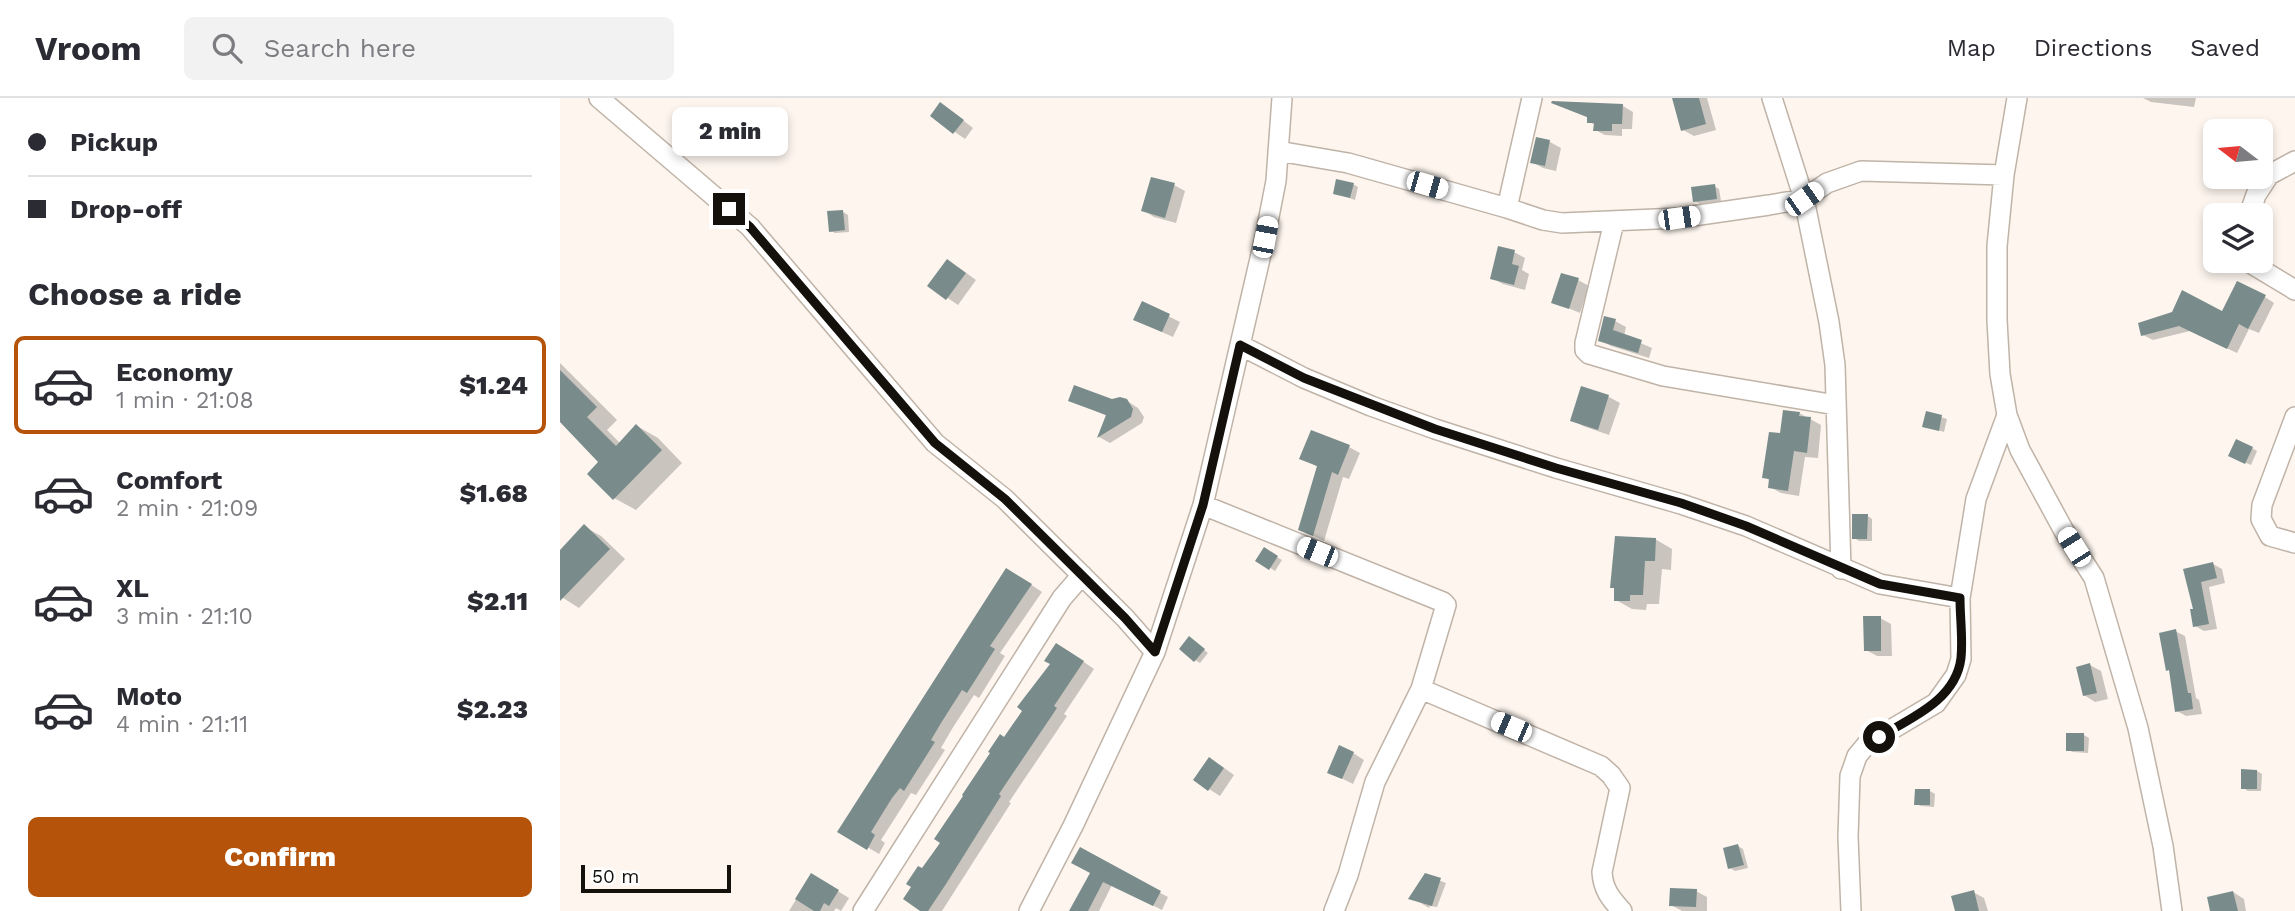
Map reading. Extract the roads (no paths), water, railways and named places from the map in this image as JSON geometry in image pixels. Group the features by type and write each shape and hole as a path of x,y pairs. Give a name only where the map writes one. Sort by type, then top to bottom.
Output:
{"street":[{"path":"599,98 750,227 935,443 1005,499 1155,652"},
{"path":"1029,911 1073,826 1155,652 1203,505 1276,181 1282,98"},
{"path":"1507,208 1532,98"},
{"path":"1772,98 1804,199 1829,321 1835,365 1841,569"},
{"path":"2017,98 2004,175 1997,246 2000,374 2007,415 2020,450 2064,531 2094,579 2138,728 2164,846 2172,911"},
{"path":"1278,151 1348,163 1543,220 1562,223 1679,218 1804,199 1827,183 1861,171 2004,175"},
{"path":"2253,203 2269,175 2295,161"},
{"path":"1614,222 1585,343 1585,350 1589,354 1663,376 1836,405"},
{"path":"2267,273 2295,290"},
{"path":"1240,345 1304,378 1371,406 1556,468 1681,503 1746,526 1880,584 1960,598"},
{"path":"1851,911 1848,837 1850,776 1857,756 1867,744 1936,703 1956,675 1961,659 1960,598 1976,499 2007,415"},
{"path":"2295,416 2262,505 2261,519 2270,536 2295,543"},
{"path":"1203,505 1443,601 1446,605 1421,689 1375,782 1348,875 1334,911"},
{"path":"863,911 1062,598 1082,575"},
{"path":"1421,689 1601,766 1611,775 1620,788 1602,883 1609,897 1622,911"}]}
